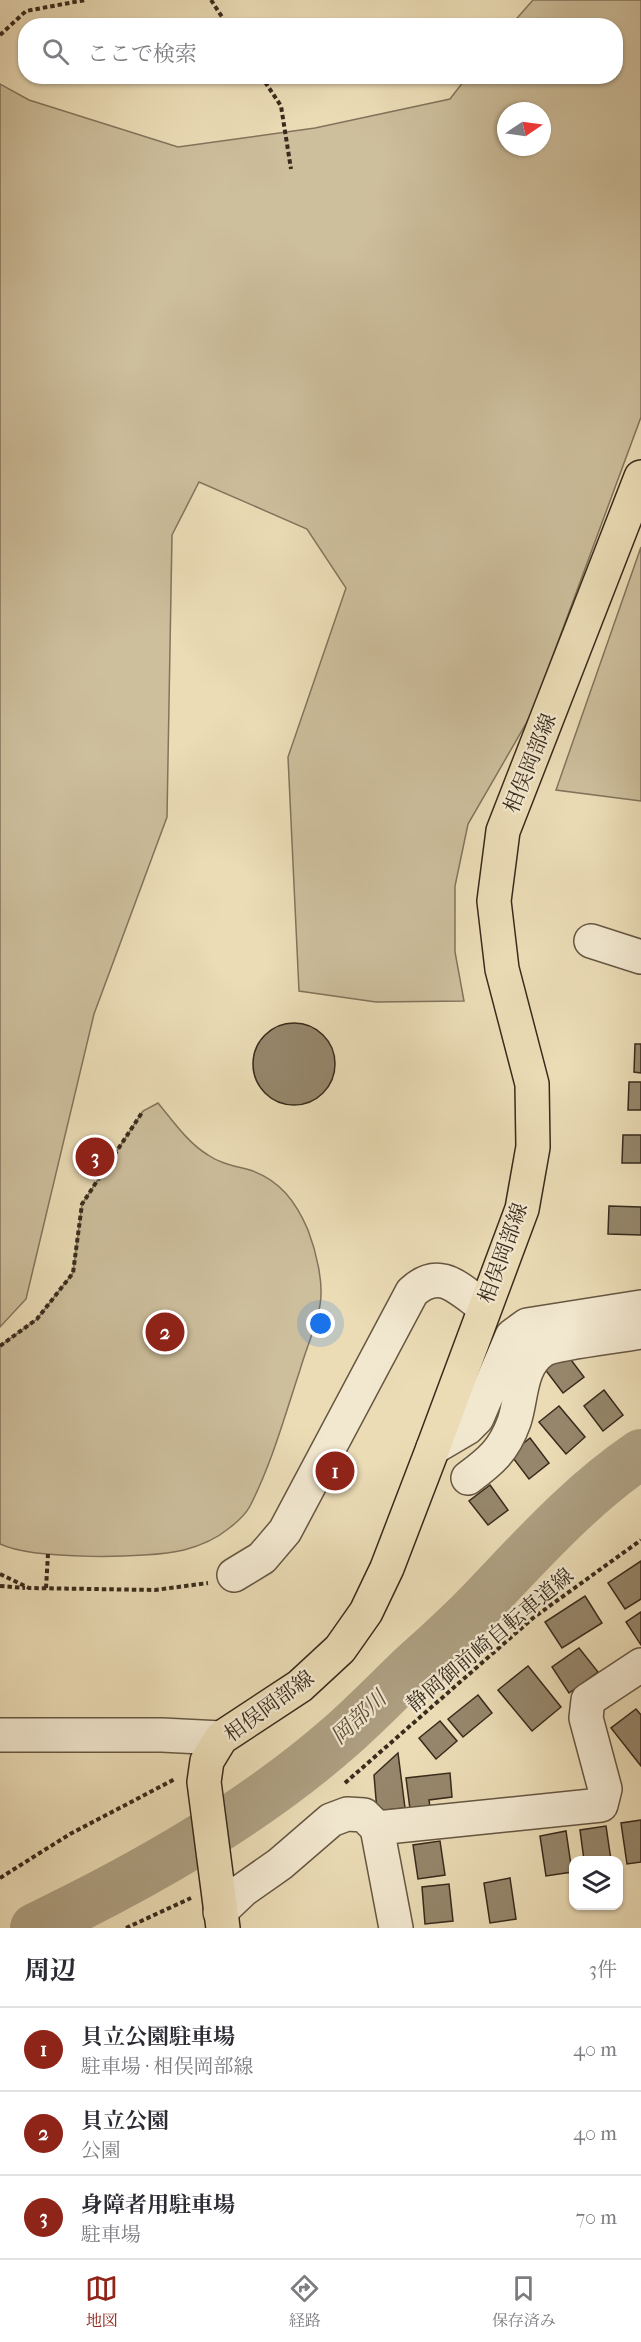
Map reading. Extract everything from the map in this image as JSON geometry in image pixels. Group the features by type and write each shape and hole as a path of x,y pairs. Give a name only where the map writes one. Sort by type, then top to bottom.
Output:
{"main road":[{"name":"相俣岡部線","path":"218,1901 191,1786 221,1738 300,1686 340,1649 366,1612 387,1568 522,1209 533,1147 532,1084 502,969 494,901 503,831 641,477"}],"street":[{"path":"591,941 641,957"},
{"path":"234,1575 262,1558 285,1532 412,1292 422,1282 431,1279 441,1280 454,1285 484,1307"},
{"path":"433,1448 467,1428 477,1418 512,1336 526,1325 641,1307"},
{"path":"468,1478 494,1459 506,1440 514,1421 528,1369 544,1350 641,1332"},
{"path":"377,1828 601,1805 605,1789 586,1718 588,1700 641,1665"},
{"path":"0,1735 162,1735 221,1738"},
{"path":"218,1901 243,1890 279,1864 331,1820 347,1814 364,1815 377,1828 396,1928"}],"path":[{"path":"18,18 26,11 85,0"},
{"path":"211,0 223,18"},
{"path":"0,35 18,18"},
{"path":"266,84 281,106 291,169"},
{"path":"0,1346 37,1319 73,1273 82,1204 143,1111"},
{"name":"静岡御前崎自転車道線","path":"341,1786 533,1618 641,1540"},
{"path":"46,1588 48,1554"},
{"path":"0,1574 29,1588"},
{"path":"0,1586 178,1589 234,1575"},
{"path":"0,1878 70,1834 175,1779 191,1786"},
{"path":"126,1928 218,1901"}],"shaded area":[{"path":"533,0 641,0 641,417 531,715 468,824 455,886 455,952 464,1001 376,1002 299,991 288,757 346,588 307,529 199,482 172,535 167,817 94,1014 26,1299 0,1327 0,84 29,100 178,147 315,128 450,99 462,84 623,84 623,18 517,18"},
{"path":"641,547 641,801 556,790"},
{"path":"158,1103 181,1131 201,1150 223,1163 261,1174 286,1193 298,1210 311,1238 320,1277 320,1305 272,1456 258,1490 243,1515 218,1536 184,1550 144,1555 90,1556 37,1553 0,1544 0,1346 37,1319 73,1273 82,1204 143,1111"}],"building":[{"path":"294,1023 310,1027 323,1035 331,1048 335,1064 331,1080 323,1093 310,1101 294,1105 278,1101 265,1093 257,1080 253,1064 257,1048 265,1035 278,1027"},
{"path":"635,1044 641,1044 641,1073 634,1072"},
{"path":"629,1082 641,1082 641,1110 628,1110"},
{"path":"623,1135 641,1135 641,1163 622,1163"},
{"path":"609,1206 641,1207 641,1235 608,1234"},
{"path":"565,1352 584,1377 563,1393 544,1368"},
{"path":"604,1390 623,1415 603,1431 584,1406"},
{"path":"559,1406 585,1437 566,1454 539,1422"},
{"path":"530,1438 549,1463 529,1479 510,1454"},
{"path":"490,1485 508,1510 488,1525 469,1501"},
{"path":"641,1561 641,1599 625,1609 608,1583"},
{"path":"585,1596 602,1623 562,1648 545,1622"},
{"path":"641,1612 641,1645 626,1622"},
{"path":"579,1648 598,1672 569,1693 552,1667"},
{"path":"528,1666 561,1707 532,1731 498,1690"},
{"path":"478,1695 492,1713 463,1737 448,1719"},
{"path":"636,1709 641,1715 641,1766 611,1728"},
{"path":"440,1721 457,1741 436,1759 419,1738"},
{"path":"398,1753 405,1808 377,1811 374,1775"},
{"path":"450,1773 452,1797 429,1800 430,1807 410,1809 406,1778"},
{"path":"641,1820 641,1862 627,1864 621,1823"},
{"path":"606,1826 610,1856 583,1856 580,1830"},
{"path":"566,1831 570,1856 569,1872 546,1876 540,1836"},
{"path":"440,1841 445,1875 418,1879 413,1845"},
{"path":"510,1878 516,1919 490,1923 484,1883"},
{"path":"449,1884 453,1921 425,1924 422,1887"}],"waterway":[{"name":"岡部川","path":"35,1928 116,1887 195,1842 233,1818 306,1765 350,1728 462,1622 576,1506 618,1470 641,1454"}],"place":[{"name":"身障者用駐車場","path":"95,1157"},
{"name":"貝立公園","path":"165,1332"},
{"name":"貝立公園駐車場","path":"335,1471"}]}
